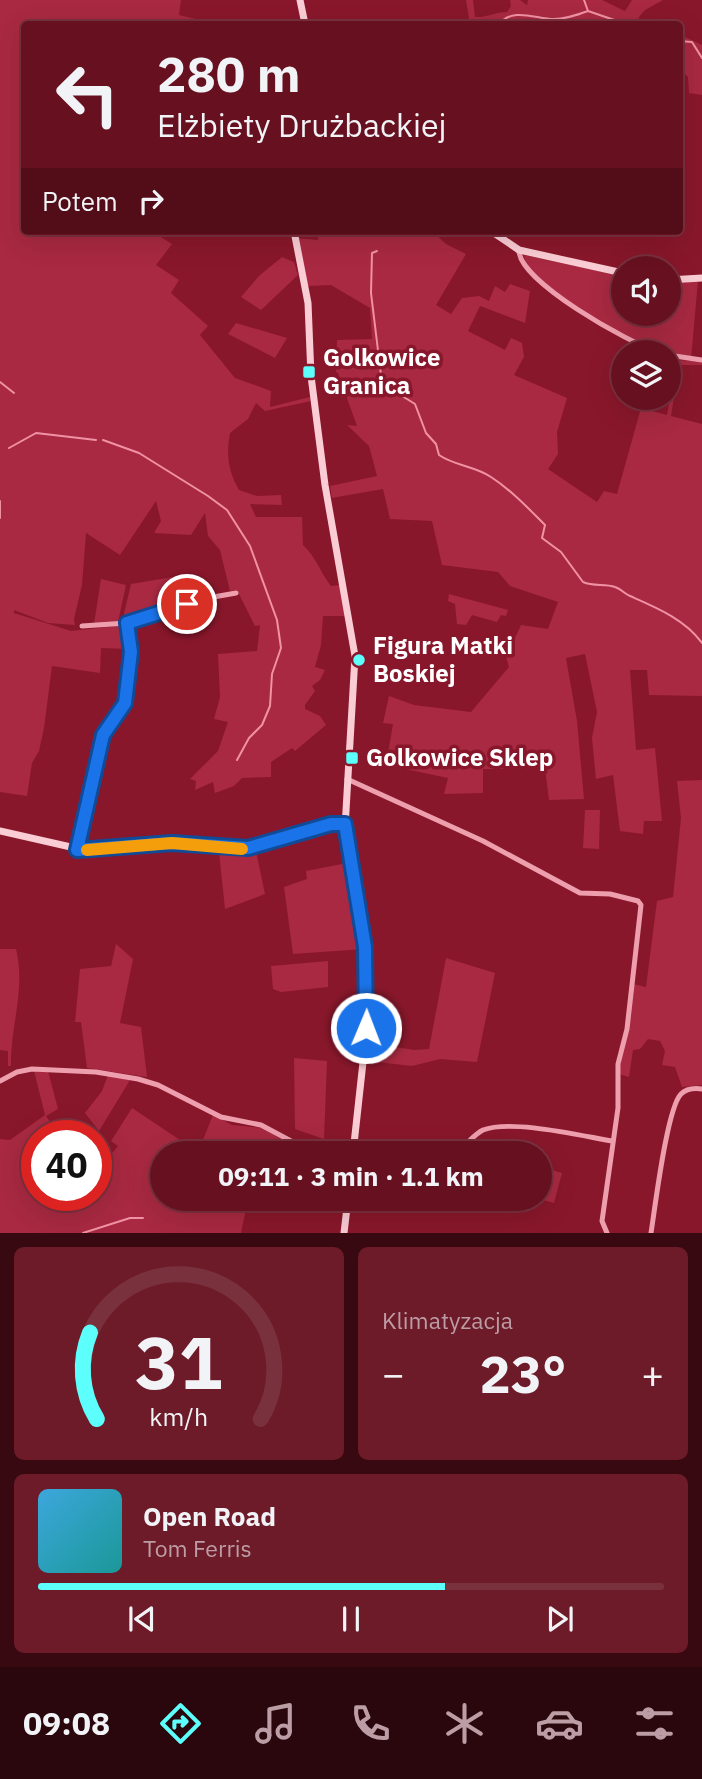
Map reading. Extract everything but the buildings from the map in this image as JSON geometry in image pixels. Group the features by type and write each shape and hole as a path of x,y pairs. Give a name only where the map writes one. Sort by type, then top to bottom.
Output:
{"street":[{"path":"300,0 304,21"},
{"path":"294,235 308,303 311,376 325,485 355,656 345,824 360,908 366,976 365,1044 355,1141"},
{"path":"497,235 519,250 611,270"},
{"path":"519,250 519,257 530,270 559,296 609,332 629,340"},
{"path":"681,279 702,278"},
{"path":"681,357 702,360"},
{"path":"82,626 127,623 208,598 236,593"},
{"path":"77,850 103,735 125,703 131,652 127,623"},
{"path":"347,779 467,833 580,893 610,894 638,901 641,905 627,1029 618,1064 619,1091 603,1221 607,1233"},
{"path":"0,831 77,850 172,843 248,848 331,824 345,824"},
{"path":"0,1081 18,1072 32,1069 96,1072 138,1079 158,1085 220,1117 261,1125 288,1141"},
{"path":"650,1233 672,1114 679,1095 687,1090 702,1089"},
{"path":"469,1141 483,1130 499,1128 547,1129 612,1141"},
{"path":"344,1233 347,1211"}],"shaded area":[{"path":"0,0 181,0 179,15 204,21 21,21 21,235 157,235 172,244 156,265 179,280 171,293 208,326 200,335 235,378 271,391 270,407 310,397 311,401 265,411 256,403 248,419 230,433 228,456 232,476 239,490 257,496 281,495 282,505 250,504 256,517 302,517 303,545 331,586 340,585 345,616 323,616 321,645 315,667 325,670 320,680 312,686 315,691 305,705 305,709 320,716 326,725 295,751 292,748 271,762 271,777 242,778 234,786 215,793 213,782 195,790 196,781 190,779 218,751 228,722 214,719 220,697 218,654 257,651 260,625 255,626 237,590 230,591 220,550 208,536 205,513 191,535 154,533 161,521 156,501 120,555 86,533 82,585 75,625 48,623 14,610 14,613 71,631 126,625 129,649 101,648 100,673 52,666 44,728 39,751 32,763 27,796 0,792"},
{"path":"466,0 473,0 475,17 479,17 507,12 511,6 510,0 520,0 527,5 528,0 602,0 625,11 632,0 663,0 645,10 638,18 644,21 470,21"},
{"path":"683,36 702,45 702,95 689,93 688,77 683,72"},
{"path":"319,235 436,235 446,244 466,254 436,305 451,314 462,298 479,296 489,301 495,286 505,292 510,284 530,291 525,323 480,306 468,331 505,350 511,338 522,343 524,357 514,375 567,398 557,432 558,454 548,469 597,502 604,491 617,494 640,410 667,415 668,410 672,410 671,416 702,424 702,696 649,695 647,670 630,670 636,750 655,748 662,821 644,821 643,834 620,831 613,775 596,779 592,738 597,712 585,654 566,658 577,721 584,799 549,800 545,769 483,769 483,793 444,794 448,778 386,765 393,724 383,723 389,696 414,705 471,712 509,667 506,657 521,625 548,629 558,602 510,586 498,572 442,565 432,521 390,519 383,489 332,498 330,486 377,476 369,446 347,425 357,426 336,372 337,340 372,339 370,308 331,285 308,286 296,238 318,240"},
{"path":"524,255 611,273 611,326 681,326 681,282 698,281 691,359 681,357 681,340 631,340 616,332 556,293 528,266"},
{"path":"282,257 294,262 298,275 261,310 241,297 259,276"},
{"path":"236,323 287,338 275,358 228,334"},
{"path":"681,360 702,361 702,365 681,365"},
{"path":"185,575 188,602 126,621 123,618 131,584"},
{"path":"101,579 126,585 118,622 94,624"},
{"path":"449,594 508,610 506,616 501,615 497,622 472,615 466,625 457,624 455,604 448,601"},
{"path":"702,780 702,1085 682,1087 675,1067 662,1065 665,1051 660,1041 648,1039 640,1049 633,1050 629,1077 619,1074 633,984 646,987 657,901 673,897 681,818 677,781"},
{"path":"585,810 600,810 599,849 583,848"},
{"path":"256,851 265,894 225,909 219,852"},
{"path":"347,863 364,949 293,954 284,887 307,879 306,871"},
{"path":"116,944 133,959 120,1023 141,1027 147,1077 87,1068 81,1022 75,1022 80,969 111,966"},
{"path":"0,949 16,949 19,964 19,993 11,1066 8,1066 8,1051 0,1050"},
{"path":"446,958 495,973 477,1062 440,1059 412,1066 368,1061 371,1043 414,1050 429,1049"},
{"path":"328,961 328,987 281,992 273,989 271,966"},
{"path":"294,1058 327,1061 324,1139 295,1129"},
{"path":"34,1071 48,1071 58,1109 46,1116 49,1120 38,1120 45,1115"},
{"path":"108,1075 130,1080 106,1120 90,1120 85,1113 102,1091"},
{"path":"132,1108 182,1141 150,1141 150,1211 246,1211 241,1233 0,1233 0,1139 10,1140 21,1132 21,1211 112,1211 112,1153 118,1146 112,1139"},
{"path":"213,1115 232,1125 264,1128 283,1141 202,1141"},
{"path":"552,1170 562,1173 552,1202"}],"waterway":[{"path":"584,0 588,11 617,21"},
{"path":"503,21 518,15 558,19 588,11"},
{"path":"683,41 692,42 702,58"},
{"path":"377,251 372,253 371,293 381,375 394,391 415,404 426,433 436,444 439,455 485,473 512,493 545,525 542,538 561,552 583,582 615,587 659,609 687,627 702,643"},
{"path":"0,382 14,393"},
{"path":"9,448 36,433 96,440"},
{"path":"103,440 139,453 208,496 227,510 250,546 277,620 281,648 272,674 270,706 262,725 249,738 237,760"},
{"path":"0,501 0,518"},
{"path":"83,1233 130,1218 143,1218"}],"slow traffic":[{"path":"87,850 172,843 242,849"}],"place":[{"name":"Golkowice Granica","path":"309,372"},
{"name":"Figura Matki Boskiej","path":"359,660"},
{"name":"Golkowice Sklep","path":"352,758"}],"route":[{"path":"187,604 127,623 131,652 125,703 103,735 77,850 172,843 242,849 335,823 345,824 365,947 366,1028"}]}
